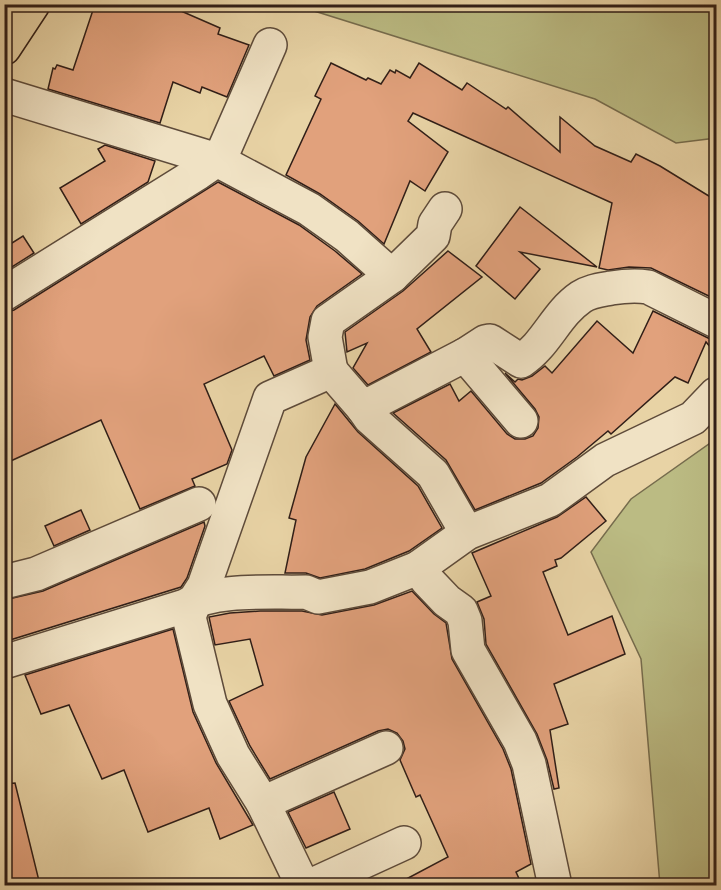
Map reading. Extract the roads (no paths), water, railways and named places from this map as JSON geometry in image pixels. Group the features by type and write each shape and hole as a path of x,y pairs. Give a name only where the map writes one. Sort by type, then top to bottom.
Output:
{"highway":[{"path":"4,48 33,4"}],"street":[{"path":"4,294 217,160 224,150 270,45"},
{"path":"4,95 217,160 309,209 347,236 392,276"},
{"path":"445,209 435,224 433,236 392,276 328,321 325,337 331,371 370,418 433,474 467,533"},
{"path":"363,408 465,355 485,342 490,341 521,361 533,353 570,307 581,297 594,291 636,285 648,287 717,321"},
{"path":"465,355 521,421"},
{"path":"303,885 263,803 233,755 210,704 189,617 195,600 204,586 270,398 331,371"},
{"path":"4,662 215,595 306,592 318,597 370,587 418,568 467,533 550,500 605,460 693,417 717,394"},
{"path":"4,582 36,574 200,504"},
{"path":"418,568 447,601 461,611 465,621 468,650 520,741 529,764 555,885"},
{"path":"263,803 386,748"},
{"path":"310,885 404,843"}]}
